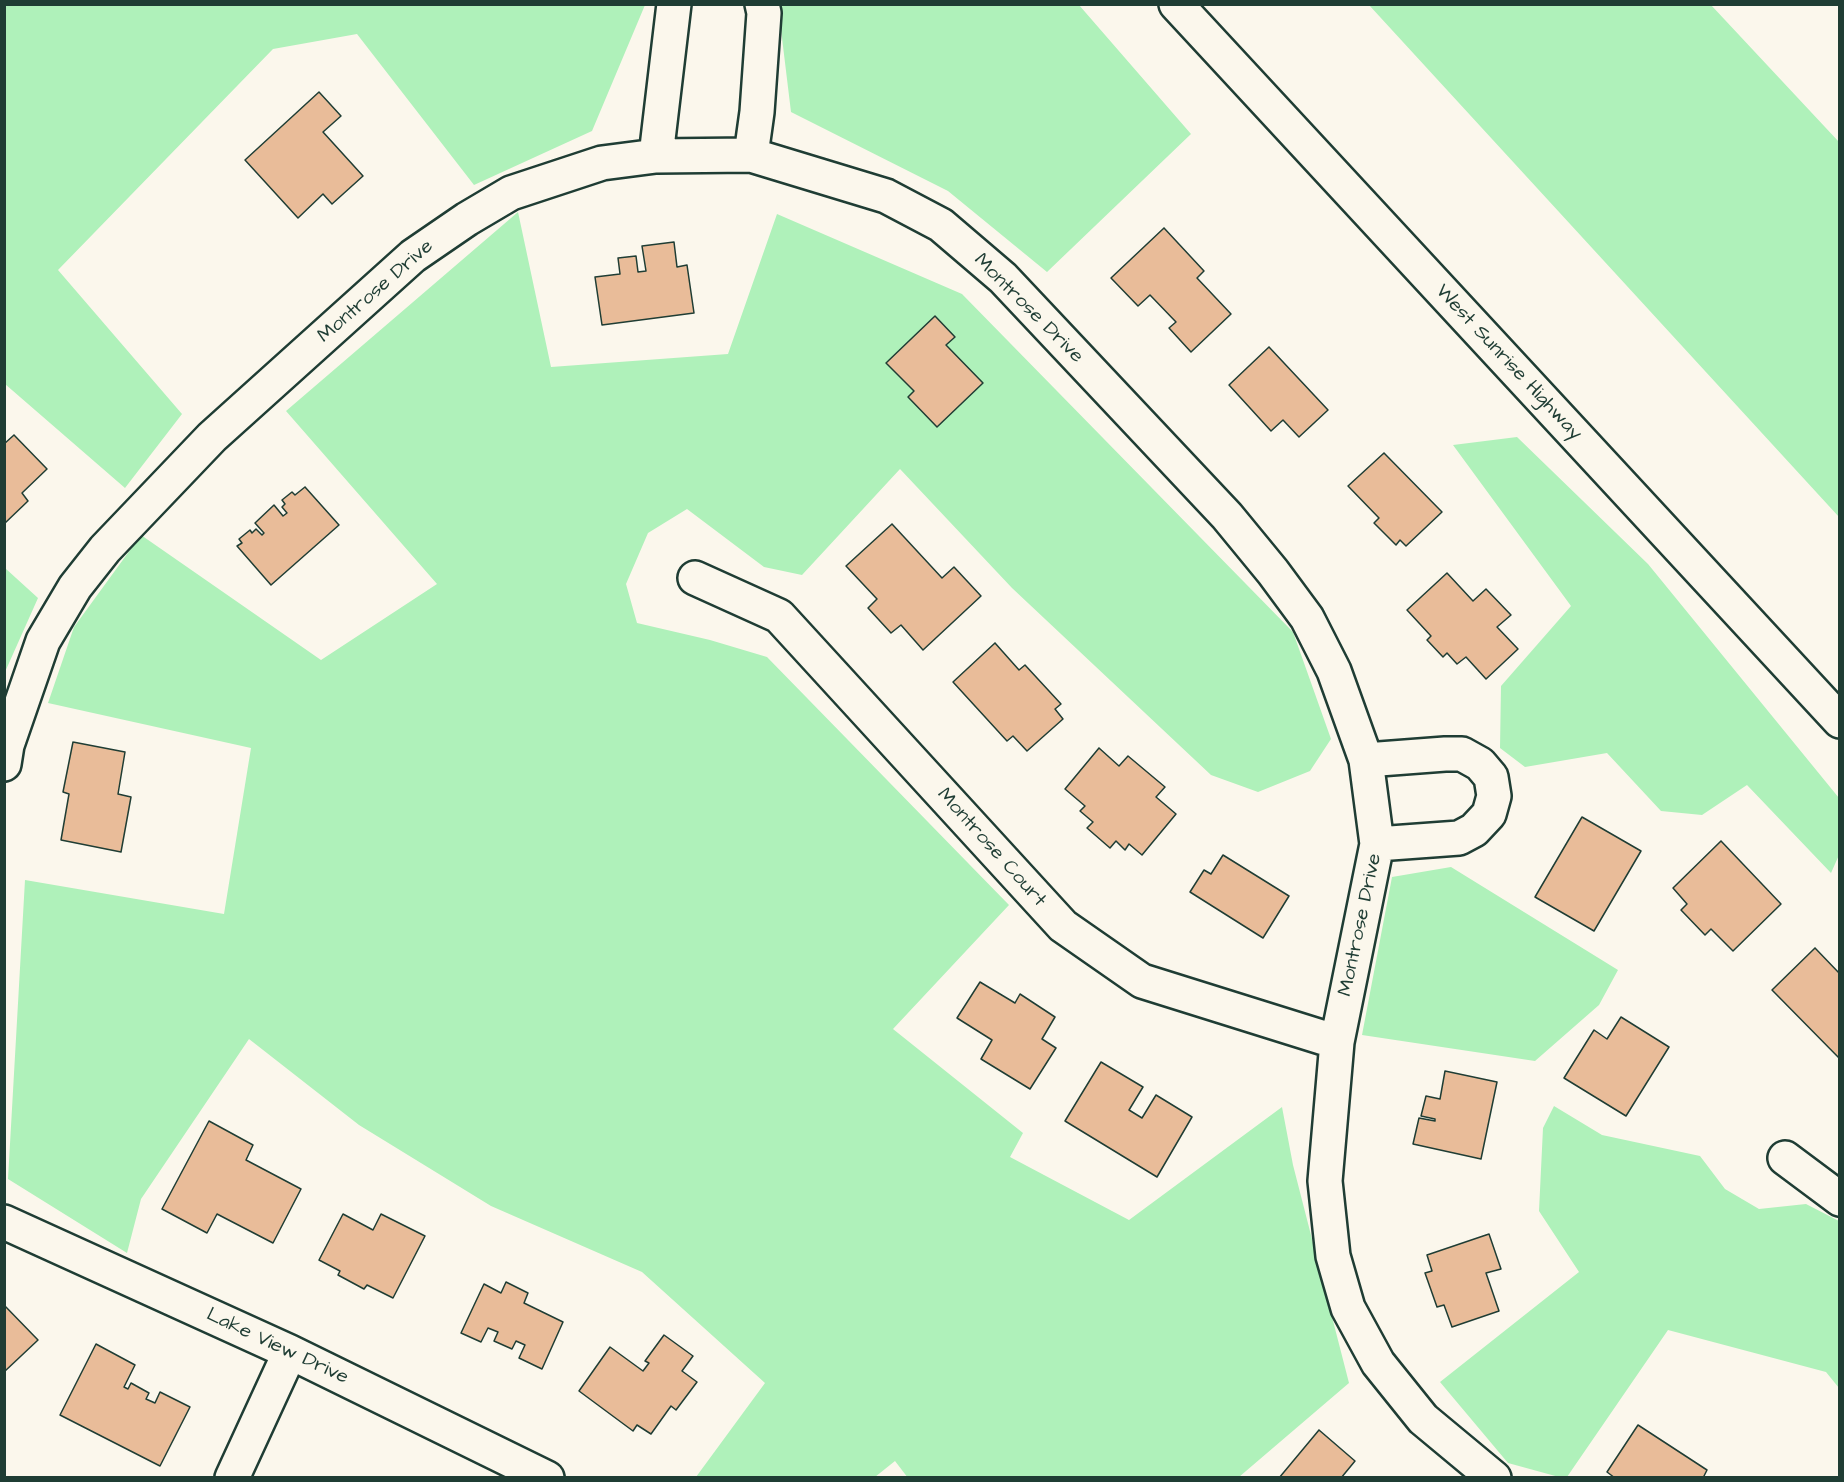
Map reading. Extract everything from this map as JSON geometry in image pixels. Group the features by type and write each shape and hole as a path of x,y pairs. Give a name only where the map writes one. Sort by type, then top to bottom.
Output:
{"street":[{"path":"656,156 674,4"},
{"path":"751,155 764,24 762,4"},
{"name":"West Sunrise Highway","path":"1176,4 1839,721"},
{"name":"Montrose Drive","path":"4,764 7,745 43,641 75,587 105,549 212,437 413,256 467,219 511,193 602,163 656,156 751,155 886,196 941,225 1003,278 1227,516 1307,618 1334,671 1366,760 1377,843 1337,1042 1325,1181 1333,1256 1348,1308 1378,1363 1423,1419 1494,1478"},
{"name":"Montrose Court","path":"695,578 779,616 1063,926 1142,981 1337,1042"},
{"path":"1366,760 1462,754 1480,764 1491,777 1494,796 1489,814 1474,830 1459,838 1377,843"},
{"path":"1785,1158 1839,1199"},
{"name":"Lake View Drive","path":"4,1222 290,1352 547,1478"},
{"path":"232,1478 290,1352"}],"green space":[{"path":"5,4 645,5 592,131 474,185 357,34 273,49 58,270 182,414 125,488 5,384"},
{"path":"778,5 1079,5 1191,134 1047,272 948,191 791,112"},
{"path":"1369,5 1711,5 1839,142 1839,517"},
{"path":"518,212 551,367 728,354 777,214 962,294 1293,632 1331,739 1310,771 1258,792 1211,775 1012,588 900,469 802,575 764,567 687,509 648,533 626,584 637,623 710,640 767,657 1009,905 893,1029 1023,1133 1010,1157 1129,1220 1282,1107 1293,1165 1349,1383 1239,1477 908,1478 895,1461 875,1477 696,1477 765,1383 642,1272 491,1206 359,1125 249,1039 141,1199 127,1253 8,1179 25,880 224,914 251,748 48,703 74,627 141,535 321,660 437,584 286,411"},
{"path":"1517,437 1648,564 1839,798 1839,855 1831,873 1747,785 1702,815 1661,811 1607,753 1525,767 1500,748 1501,686 1571,606 1453,445"},
{"path":"5,568 38,598 5,672"},
{"path":"1451,867 1618,970 1599,1005 1535,1061 1362,1035 1392,877"},
{"path":"1554,1106 1602,1135 1700,1156 1725,1189 1759,1209 1806,1204 1839,1221 1839,1388 1826,1372 1668,1330 1567,1477 1559,1477 1508,1463 1440,1382 1579,1272 1539,1211 1543,1128"}],"building":[{"path":"319,92 341,116 323,132 363,176 332,204 323,194 298,218 245,160"},
{"path":"1164,228 1204,271 1197,278 1231,314 1191,352 1169,328 1176,322 1150,295 1138,306 1111,278"},
{"path":"674,242 677,267 687,265 694,313 602,325 595,277 620,274 618,258 636,256 638,272 646,271 642,246"},
{"path":"935,316 955,337 946,345 983,383 937,427 908,397 914,391 886,363"},
{"path":"1269,347 1328,410 1299,437 1283,420 1271,431 1229,385"},
{"path":"14,435 47,469 22,493 28,501 4,524 4,444"},
{"path":"1384,453 1442,512 1406,546 1400,540 1396,545 1374,523 1379,518 1348,486"},
{"path":"305,487 339,525 271,585 237,546 242,543 239,539 250,530 252,533 256,529 262,535 264,533 255,523 274,505 283,516 287,513 282,507 285,504 282,500 292,492 295,495"},
{"path":"892,524 942,578 954,567 981,596 923,650 901,625 891,633 868,608 877,599 846,566"},
{"path":"1447,573 1473,601 1486,589 1511,615 1497,627 1518,649 1486,679 1466,657 1457,664 1447,653 1443,657 1427,640 1431,636 1407,610"},
{"path":"995,643 1019,670 1025,665 1061,704 1055,709 1063,719 1027,751 1013,736 1007,741 953,682"},
{"path":"73,742 125,752 118,794 131,797 121,852 61,840 69,794 63,792"},
{"path":"1099,748 1119,766 1128,756 1165,787 1156,797 1176,814 1142,855 1129,844 1125,850 1116,841 1110,848 1087,828 1093,822 1080,811 1085,806 1065,789"},
{"path":"1582,817 1641,851 1594,931 1535,897"},
{"path":"1721,841 1781,904 1733,951 1711,929 1705,935 1681,910 1687,904 1673,888"},
{"path":"1223,855 1289,896 1263,938 1190,892 1204,870 1211,874"},
{"path":"1815,948 1840,974 1840,1059 1772,990"},
{"path":"980,982 1015,1003 1020,994 1055,1017 1042,1039 1056,1048 1030,1089 981,1059 992,1040 957,1018"},
{"path":"1621,1017 1669,1047 1626,1116 1564,1078 1594,1030 1607,1039"},
{"path":"1101,1062 1143,1087 1129,1110 1142,1118 1156,1095 1192,1117 1157,1177 1065,1121"},
{"path":"1445,1071 1497,1082 1481,1159 1413,1144 1419,1118 1435,1121 1435,1119 1421,1116 1426,1096 1440,1099"},
{"path":"209,1121 253,1145 246,1160 301,1189 273,1243 217,1214 207,1233 162,1209"},
{"path":"343,1214 373,1230 381,1214 425,1236 393,1298 367,1285 364,1289 338,1275 340,1271 319,1260"},
{"path":"1489,1234 1501,1269 1486,1273 1499,1311 1452,1327 1444,1305 1437,1307 1425,1273 1432,1271 1427,1255"},
{"path":"506,1282 528,1293 524,1303 563,1322 542,1369 519,1358 525,1345 516,1341 512,1349 494,1341 498,1332 488,1328 481,1342 461,1333 484,1284 501,1293"},
{"path":"4,1305 38,1340 4,1372"},
{"path":"664,1335 693,1356 682,1371 697,1382 676,1410 671,1406 651,1434 637,1425 633,1431 579,1391 610,1347 643,1371 649,1363 645,1361"},
{"path":"96,1344 135,1365 124,1387 128,1389 131,1383 149,1393 146,1399 155,1403 160,1392 190,1407 160,1466 60,1415"},
{"path":"1638,1425 1707,1470 1703,1478 1615,1478 1607,1472"},
{"path":"1319,1430 1355,1461 1341,1478 1279,1478"}]}
